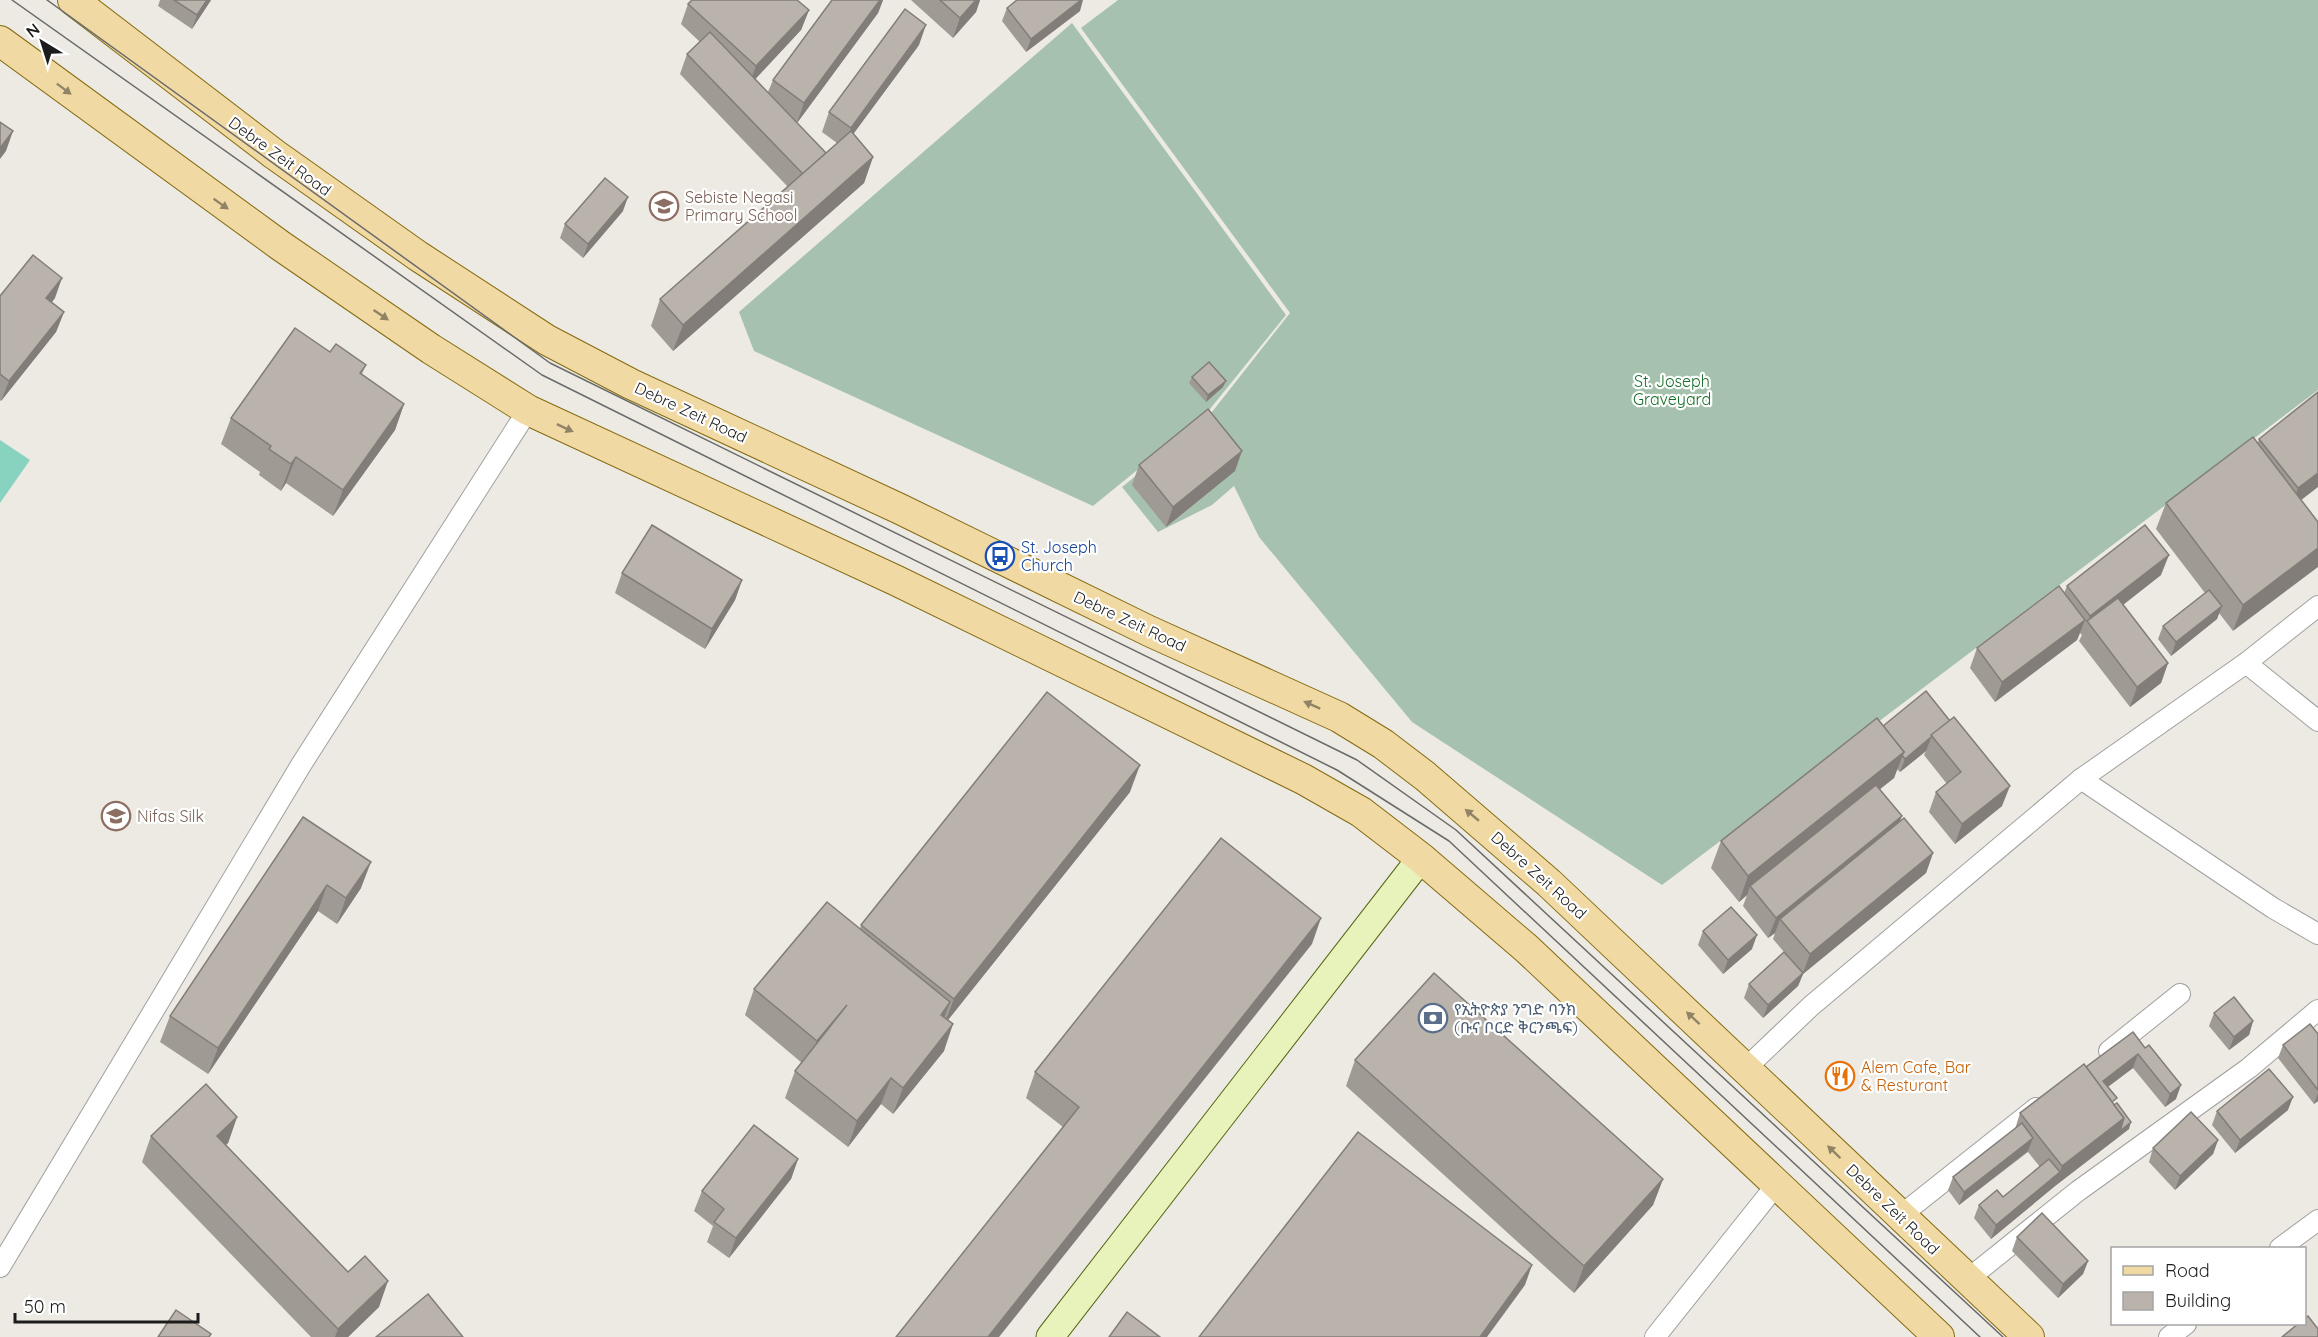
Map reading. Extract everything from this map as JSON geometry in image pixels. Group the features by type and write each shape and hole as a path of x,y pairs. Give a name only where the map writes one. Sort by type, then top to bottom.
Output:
{"main road":[{"name":"Debre Zeit Road","path":"73,0 274,154 454,280 547,340 631,384 900,510 1149,631 1339,717 1383,744 1482,824 1549,883 2029,1337"},
{"path":"0,41 280,246 431,349 528,410 895,580 1304,779 1361,812 1421,858 1526,948 1939,1337"},
{"path":"1050,1337 1421,858"}],"street":[{"path":"0,1267 301,765 528,410"},
{"path":"1746,1068 1811,1006 2080,779 2246,663 2318,606"},
{"path":"2246,663 2318,721"},
{"path":"2080,779 2273,908 2318,934"},
{"path":"2096,1061 2180,994"},
{"path":"1968,1279 2078,1191 2249,1068 2318,1010"},
{"path":"1900,1216 2049,1098"},
{"path":"1655,1337 1777,1184"},
{"path":"2281,1247 2318,1220"},
{"path":"2169,1337 2184,1325"}],"green space":[{"name":"St. Joseph Graveyard","path":"1118,0 2318,0 2318,390 1662,885 1412,722 1259,537 1234,486 1212,505 1158,532 1122,487 1208,417 1290,313 1081,28"},
{"path":"1072,23 1286,315 1206,414 1093,506 754,351 739,312"},
{"path":"0,440 30,460 0,503"}],"building":[{"path":"174,0 207,0 197,15"},
{"path":"692,0 797,0 809,10 756,66 688,4"},
{"path":"832,0 880,0 804,103 773,80"},
{"path":"940,0 976,0 960,18"},
{"path":"1017,0 1081,0 1031,39 1007,8"},
{"path":"905,9 926,25 851,128 829,112"},
{"path":"710,32 826,153 803,174 687,54"},
{"path":"0,122 13,131 0,148"},
{"path":"851,131 873,157 683,325 660,299"},
{"path":"605,178 628,197 588,244 565,224"},
{"path":"33,255 62,278 46,298 64,312 9,381 0,374 0,296"},
{"path":"295,328 330,352 336,344 366,365 360,373 404,404 343,490 296,457 291,464 269,449 271,446 231,418"},
{"path":"1209,362 1226,381 1208,395 1192,377"},
{"path":"2318,392 2318,473 2298,488 2259,439"},
{"path":"1208,409 1242,451 1173,507 1139,465"},
{"path":"2253,437 2318,522 2318,548 2243,605 2166,503"},
{"path":"652,525 742,580 712,629 622,573"},
{"path":"2145,525 2169,555 2090,616 2067,586"},
{"path":"2059,586 2085,620 2002,682 1977,648"},
{"path":"2209,590 2222,606 2176,642 2163,626"},
{"path":"2118,598 2168,663 2137,687 2087,621"},
{"path":"1926,691 1950,721 1905,759 1902,755 1904,752 1883,726"},
{"path":"1047,692 1140,765 954,999 861,925"},
{"path":"1954,717 2010,786 1962,824 1936,792 1961,772 1931,735"},
{"path":"1877,718 1904,752 1748,876 1721,841"},
{"path":"1876,785 1902,816 1776,918 1750,886"},
{"path":"303,817 371,862 346,898 327,885 218,1048 170,1016"},
{"path":"1904,818 1933,853 1810,954 1780,919"},
{"path":"1221,838 1321,918 988,1337 896,1337 1079,1107 1035,1072"},
{"path":"827,902 950,1002 941,1015 953,1024 903,1088 891,1078 857,1121 795,1071 847,1005 817,1041 754,989"},
{"path":"1731,907 1757,935 1728,960 1703,931"},
{"path":"1784,952 1803,973 1768,1005 1749,984"},
{"path":"1434,973 1663,1179 1584,1266 1355,1060"},
{"path":"2234,997 2253,1021 2234,1037 2214,1013"},
{"path":"2310,1024 2318,1034 2318,1090 2283,1045"},
{"path":"2133,1032 2145,1048 2149,1045 2181,1085 2170,1094 2138,1054 2103,1081 2117,1098 2112,1102 2086,1067"},
{"path":"2084,1064 2124,1118 2062,1166 2020,1113"},
{"path":"2269,1069 2293,1097 2240,1140 2217,1111"},
{"path":"206,1084 237,1117 217,1136 348,1272 365,1256 388,1281 338,1329 151,1136"},
{"path":"2117,1103 2131,1122 2120,1131 2124,1118 2114,1105"},
{"path":"2191,1112 2218,1140 2180,1176 2153,1148"},
{"path":"2022,1123 2033,1138 1964,1192 1953,1177"},
{"path":"754,1125 798,1159 736,1238 714,1222 724,1209 702,1191"},
{"path":"1358,1132 1532,1265 1480,1337 1199,1337"},
{"path":"2049,1159 2060,1172 1996,1225 1979,1205 1997,1190 2003,1197"},
{"path":"2042,1213 2088,1261 2063,1284 2017,1237"},
{"path":"428,1294 463,1337 376,1337"},
{"path":"176,1310 211,1334 209,1337 158,1337"},
{"path":"1127,1312 1160,1337 1109,1337"},
{"path":"2308,1316 2318,1329 2318,1337 2282,1337 2297,1325 2306,1325"}],"tram line":[{"path":"12,0 542,375 1337,770 1449,841 1980,1337"},
{"path":"47,0 550,363 1357,760 1456,830 2003,1337"}],"place":[{"name":"Sebiste Negasi Primary School","path":"664,206"},
{"name":"St. Joseph Church","path":"1000,556"},
{"name":"Nifas Silk","path":"116,816"},
{"name":"የኢትዮጵያ ንግድ ባንክ (ቡና ቦርድ ቅርንጫፍ)","path":"1433,1018"},
{"name":"Alem Cafe, Bar & Resturant","path":"1840,1076"}]}
